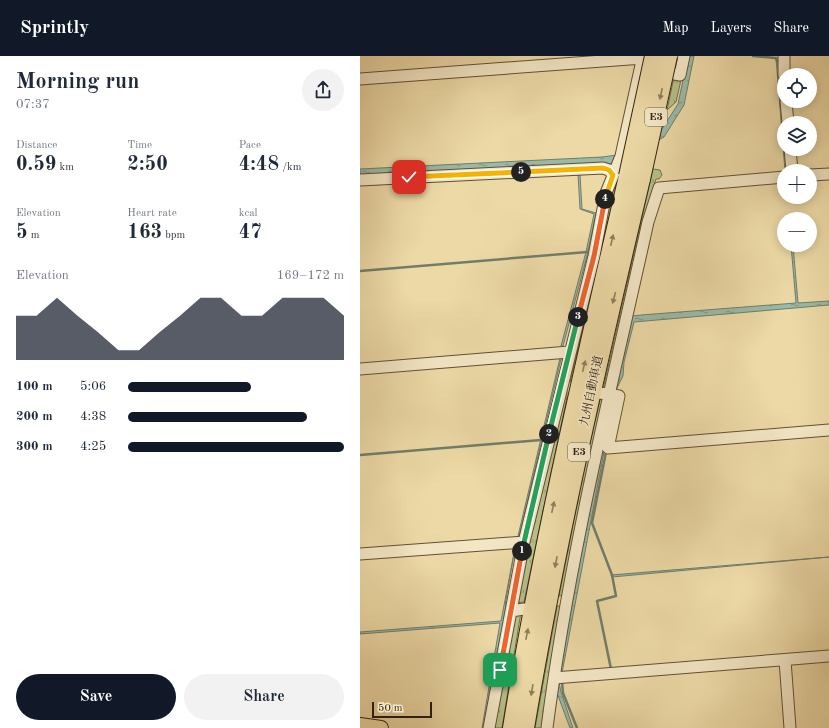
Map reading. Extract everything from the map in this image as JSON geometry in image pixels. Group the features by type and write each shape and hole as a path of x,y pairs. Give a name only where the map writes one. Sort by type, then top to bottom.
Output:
{"highway":[{"name":"九州自動車道","path":"511,728 524,650 545,544 627,176 669,56"},
{"name":"九州自動車道","path":"526,728 538,652 594,382 645,59"}],"street":[{"path":"360,80 645,59 680,75 684,56"},
{"path":"784,56 784,68"},
{"path":"360,180 603,168 627,176"},
{"path":"817,175 829,174"},
{"path":"489,728 524,542 567,386 569,352 594,256 606,193 627,176"},
{"path":"547,728 557,678 562,604 605,394 648,222 659,188 777,178"},
{"path":"360,369 569,352"},
{"path":"605,394 619,396 608,448 829,430"},
{"path":"360,554 524,542"},
{"path":"510,611 524,609"},
{"path":"557,678 829,656"},
{"path":"784,660 790,728"}],"green space":[{"path":"674,77 681,80 676,102 667,110"},
{"path":"653,169 660,170 662,175 659,179 656,179 654,185 656,189 607,387 603,389"},
{"path":"615,179 619,181 570,382 566,377 607,201"},
{"path":"565,389 567,391 567,397 524,602 515,603"},
{"path":"601,396 607,398 568,594 559,596 585,463"},
{"path":"557,606 562,606 542,728 535,728"},
{"path":"521,612 502,728 490,728 513,614"}],"water":[{"path":"688,56 694,56 684,105 664,137 612,167 360,177 360,169 602,157 625,154 660,132 678,104"},
{"path":"776,58 779,68 777,68 777,71"},
{"path":"780,108 782,108 782,116 781,116"},
{"path":"784,156 786,156 786,164 784,164"},
{"path":"578,174 580,174 582,209 596,213 587,256 563,346 561,346 586,252 594,214 580,209"},
{"path":"792,252 794,252 798,303 829,301 829,305 634,322 624,362 623,376 617,388 562,673 556,674 614,388 619,380 619,366 630,318 641,315 796,303"},
{"path":"560,358 561,359 519,537 518,536"},
{"path":"515,548 505,605 508,607 484,728 482,728 500,623 360,634 360,632 501,621"},
{"path":"829,557 612,577 611,575"},
{"path":"556,682 559,682 573,728 570,728 557,693"}],"waterway":[{"path":"753,56 776,58 777,61"},
{"path":"360,271 587,252"},
{"path":"360,455 541,440"},
{"path":"606,452 592,523 612,575 616,596 597,601 611,669"},
{"path":"562,682 563,693 577,728"}],"route":[{"path":"409,177 603,168 609,170 613,175 606,193 594,256 569,352 524,542 500,670"}]}
